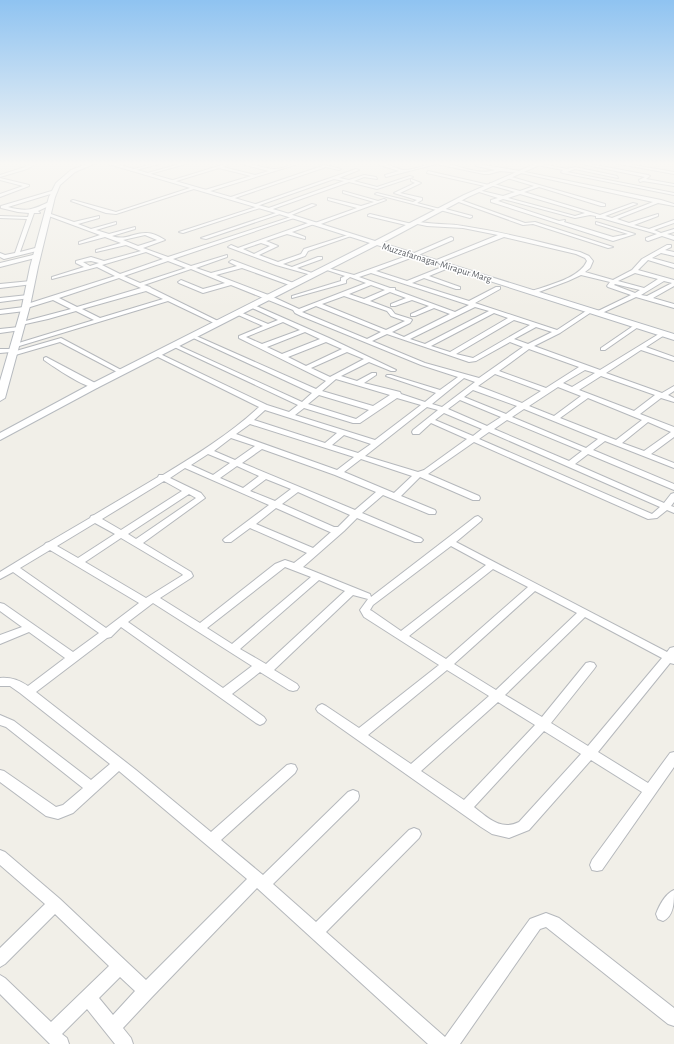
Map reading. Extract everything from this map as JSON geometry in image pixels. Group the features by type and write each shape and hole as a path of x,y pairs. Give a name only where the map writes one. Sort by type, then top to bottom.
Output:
{"main road":[{"path":"0,398 28,298 49,212"},
{"name":"Muzzafarnagar-Mirapur Marg","path":"277,212 600,312 674,337"},
{"path":"0,437 173,345 436,212"}],"street":[{"path":"17,212 32,212 17,254"},
{"path":"57,212 75,223 269,297 296,309 297,312 422,364 480,381"},
{"path":"107,212 116,213 120,212"},
{"path":"180,232 241,212"},
{"path":"0,312 25,308 167,259 296,212"},
{"path":"239,250 287,232 351,212"},
{"path":"447,212 470,217"},
{"path":"491,212 525,224 533,223 610,247"},
{"path":"526,212 613,239 672,223"},
{"path":"556,212 633,234"},
{"path":"582,212 674,238"},
{"path":"559,222 589,212"},
{"path":"598,217 613,212"},
{"path":"610,220 631,212"},
{"path":"628,225 656,214"},
{"path":"204,238 287,215"},
{"path":"370,215 428,226 455,226 503,235 583,255 588,259 590,263 581,273 534,292"},
{"path":"0,217 30,218"},
{"path":"75,223 97,217"},
{"path":"92,230 114,222"},
{"path":"81,243 133,228"},
{"path":"648,239 674,230"},
{"path":"287,232 303,238"},
{"path":"119,240 143,233 163,239 138,248"},
{"path":"278,264 303,255 306,250 349,235"},
{"path":"436,262 503,235"},
{"path":"294,297 344,282 343,279 371,271 451,239"},
{"path":"255,255 275,247 261,241"},
{"path":"98,251 126,243"},
{"path":"670,246 647,258 634,270 614,281 611,287 674,306"},
{"path":"231,247 313,275"},
{"path":"54,278 145,250"},
{"path":"661,251 674,254"},
{"path":"1,257 17,254 38,253"},
{"path":"0,265 38,253"},
{"path":"140,285 225,256"},
{"path":"293,268 320,258"},
{"path":"647,258 674,266"},
{"path":"90,268 78,262 91,259 104,263"},
{"path":"232,262 294,285"},
{"path":"97,265 148,288 218,323"},
{"path":"211,275 242,266"},
{"path":"365,301 449,266"},
{"path":"326,268 456,314"},
{"path":"634,270 674,283"},
{"path":"371,271 558,332"},
{"path":"581,273 646,290"},
{"path":"425,276 458,288"},
{"path":"0,286 3,284 2,279"},
{"path":"600,312 646,290 663,279"},
{"path":"181,282 205,291 230,283"},
{"path":"0,286 31,283"},
{"path":"297,312 371,283"},
{"path":"648,298 674,283"},
{"path":"0,331 148,288"},
{"path":"404,339 456,314 498,288"},
{"path":"344,294 389,310 393,315 409,320 408,322 367,341"},
{"path":"0,300 28,298"},
{"path":"54,298 100,320"},
{"path":"393,305 412,298"},
{"path":"13,350 100,320 169,299"},
{"path":"318,305 404,339 470,360 474,360 536,324"},
{"path":"252,306 370,359 391,373 442,393"},
{"path":"413,315 434,306"},
{"path":"416,432 461,398 480,381 529,346 558,332 591,310"},
{"path":"426,346 494,311"},
{"path":"238,313 268,326"},
{"path":"452,354 514,317"},
{"path":"284,320 241,338 306,368 333,378 358,383 429,404 674,510"},
{"path":"602,349 638,325"},
{"path":"261,347 305,330"},
{"path":"573,390 664,333"},
{"path":"192,336 317,392 374,409"},
{"path":"282,357 327,339"},
{"path":"508,339 674,400"},
{"path":"0,351 13,350 62,340 121,372"},
{"path":"173,345 303,405 358,421 397,394"},
{"path":"641,348 674,359"},
{"path":"306,368 348,349"},
{"path":"156,354 264,406 376,443"},
{"path":"46,359 94,386"},
{"path":"290,415 333,378 370,359"},
{"path":"395,497 420,475 584,367"},
{"path":"494,371 547,391"},
{"path":"358,383 374,374"},
{"path":"338,473 429,404 463,376"},
{"path":"558,384 648,419 674,431 646,454"},
{"path":"473,387 674,466"},
{"path":"635,414 674,388"},
{"path":"555,418 586,396"},
{"path":"461,398 674,487"},
{"path":"0,576 49,545 208,451 249,421 264,406"},
{"path":"617,443 648,419"},
{"path":"430,420 654,517 659,514 674,496"},
{"path":"249,421 420,475 476,498"},
{"path":"326,446 344,432"},
{"path":"230,435 338,473 432,512"},
{"path":"570,464 604,438"},
{"path":"214,478 261,446"},
{"path":"208,451 418,540"},
{"path":"184,465 330,529 341,529"},
{"path":"244,491 265,475"},
{"path":"137,544 201,498 201,496 162,478"},
{"path":"228,540 296,489"},
{"path":"78,562 189,490"},
{"path":"296,567 341,529 382,491"},
{"path":"28,692 150,601 184,579 188,574 94,518"},
{"path":"478,519 366,607 365,610 368,614 401,636 649,790"},
{"path":"250,524 314,552"},
{"path":"322,710 492,827 510,832 524,826 590,753 672,656 450,542"},
{"path":"49,545 200,628 293,687"},
{"path":"200,628 278,566 285,563 366,596"},
{"path":"401,636 493,564"},
{"path":"14,568 107,634"},
{"path":"233,649 318,576"},
{"path":"360,735 447,664 535,586"},
{"path":"224,694 264,668 352,590"},
{"path":"0,606 73,658"},
{"path":"412,771 498,695 584,612"},
{"path":"122,622 260,720"},
{"path":"0,640 14,633 31,628"},
{"path":"465,808 543,724 590,666"},
{"path":"0,682 8,681 14,683 28,692 211,840 260,882 440,1044"},
{"path":"0,720 10,724 92,788"},
{"path":"597,865 674,757"},
{"path":"0,775 51,812 57,813 68,809 118,764"},
{"path":"211,840 291,769"},
{"path":"112,1028 146,991 353,796"},
{"path":"316,932 414,834"},
{"path":"0,856 55,904 146,991"},
{"path":"663,914 674,897"},
{"path":"0,959 55,904"},
{"path":"450,1044 535,924 539,921 546,920 554,923 674,1018"},
{"path":"0,984 55,1039 88,997 120,966"},
{"path":"88,997 125,1044"}]}
